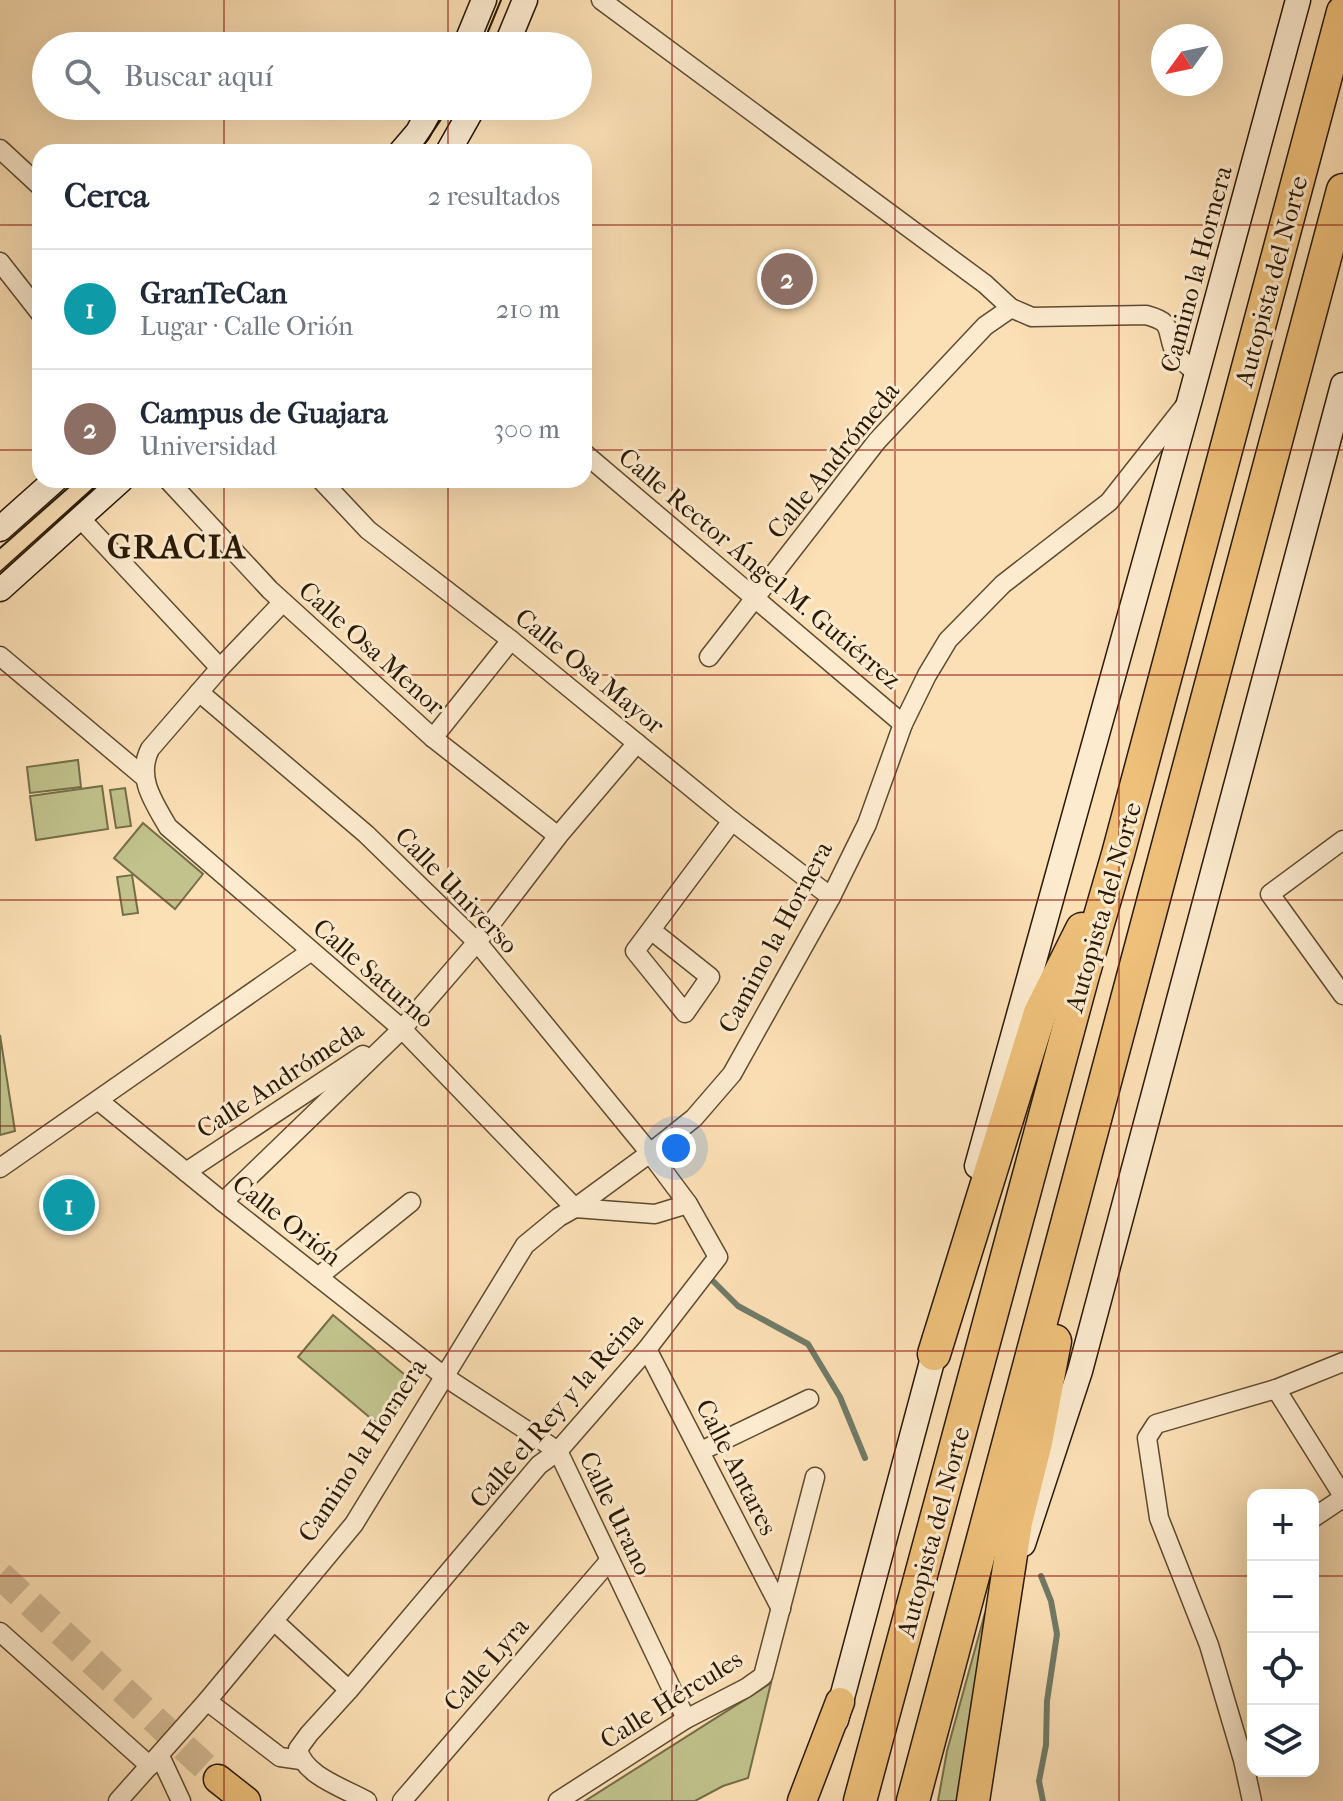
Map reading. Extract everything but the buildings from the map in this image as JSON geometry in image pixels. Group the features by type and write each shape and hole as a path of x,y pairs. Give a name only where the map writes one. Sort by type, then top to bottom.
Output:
{"highway":[{"name":"Autopista del Norte","path":"860,1801 1343,12"},
{"name":"Autopista del Norte","path":"913,1801 1343,190"},
{"path":"934,1354 1040,1013 1118,854"},
{"path":"973,1801 1016,1522 1036,1442 1107,1071"}],"main road":[{"path":"802,1801 840,1702"},
{"path":"218,1779 246,1801"}],"street":[{"path":"471,32 484,0"},
{"path":"512,32 525,0"},
{"path":"601,0 985,284 1011,308 1032,317 1146,315 1160,319 1171,332 1173,351 1196,373"},
{"name":"Camino la Hornera","path":"118,1801 207,1701 354,1524 525,1245 694,1118 732,1074 831,897 867,824 903,724 927,675 959,627 1003,584 1109,502 1190,399 1298,0"},
{"path":"408,144 424,120"},
{"path":"453,144 466,120"},
{"path":"0,149 32,179"},
{"path":"0,262 32,303"},
{"name":"Calle Andrómeda","path":"709,657 877,441 985,326 1011,308"},
{"path":"1008,1584 1035,1513 1080,1371 1343,385"},
{"path":"815,1801 934,1354 940,1298 1190,399"},
{"name":"Calle Rector Ángel M. Gutiérrez","path":"592,460 903,724"},
{"path":"0,529 46,488"},
{"path":"0,589 112,488"},
{"name":"Calle Osa Menor","path":"176,488 283,602 433,738 558,836"},
{"name":"Calle Osa Mayor","path":"329,488 368,530 511,640 732,821 831,897"},
{"path":"80,518 220,668"},
{"path":"143,776 143,762 150,749 220,668 283,602"},
{"path":"433,738 511,640"},
{"path":"0,656 143,776"},
{"name":"Calle Universo","path":"199,692 366,834 477,942 650,1153"},
{"name":"Calle Andrómeda","path":"223,1202 402,1029 477,942 558,836 637,743"},
{"name":"Calle Saturno","path":"143,776 151,799 168,827 402,1029 575,1208"},
{"path":"651,930 732,821"},
{"path":"1343,840 1270,894 1343,995"},
{"path":"0,1168 310,952"},
{"name":"Calle Andrómeda","path":"186,1172 402,1029"},
{"name":"Calle Orión","path":"99,1101 445,1377"},
{"name":"Calle el Rey y la Reina","path":"301,1760 298,1749 309,1734 539,1465 558,1451 647,1349 718,1257 688,1204 650,1153"},
{"path":"318,1277 411,1202"},
{"path":"575,1208 655,1214 688,1204"},
{"name":"Calle Antares","path":"647,1349 781,1609"},
{"path":"1252,1801 1209,1645 1159,1518 1147,1438 1156,1424 1276,1389 1343,1362"},
{"name":"Calle Urano","path":"445,1377 558,1451 686,1719"},
{"path":"1276,1389 1343,1497 1319,1514"},
{"path":"701,1451 809,1399"},
{"name":"Calle Hércules","path":"558,1801 686,1719 763,1676 815,1477"},
{"name":"Calle Lyra","path":"402,1801 610,1560"},
{"path":"274,1621 349,1690"},
{"path":"0,1632 155,1761 181,1801"},
{"path":"207,1701 280,1757 301,1760 308,1769 367,1801"}],"green space":[{"path":"78,760 81,787 30,793 27,767"},
{"path":"102,786 108,829 36,840 30,796"},
{"path":"125,788 131,826 116,828 110,790"},
{"path":"143,823 203,874 175,909 114,858"},
{"path":"132,875 138,913 123,915 117,877"},
{"path":"0,1035 15,1131 0,1135"},
{"path":"333,1315 416,1384 380,1426 298,1357"},
{"path":"985,1613 986,1624 957,1801 938,1801 947,1751"},
{"path":"771,1683 748,1778 723,1786 695,1801 585,1801"}],"waterway":[{"path":"714,1282 738,1306 808,1344 840,1397 865,1458"},
{"path":"1041,1576 1051,1601 1057,1634 1047,1701 1046,1745 1039,1781 1043,1801"}],"tunnel":[{"path":"0,1575 218,1779"}],"tram line":[{"path":"488,32 501,0"},
{"path":"424,144 441,120"},
{"path":"0,548 68,488"},
{"path":"0,574 95,488"}],"place":[{"name":"Campus de Guajara","path":"787,279"},
{"name":"GranTeCan","path":"69,1205"}],"district":[{"name":"GRACIA","path":"177,546"}]}
